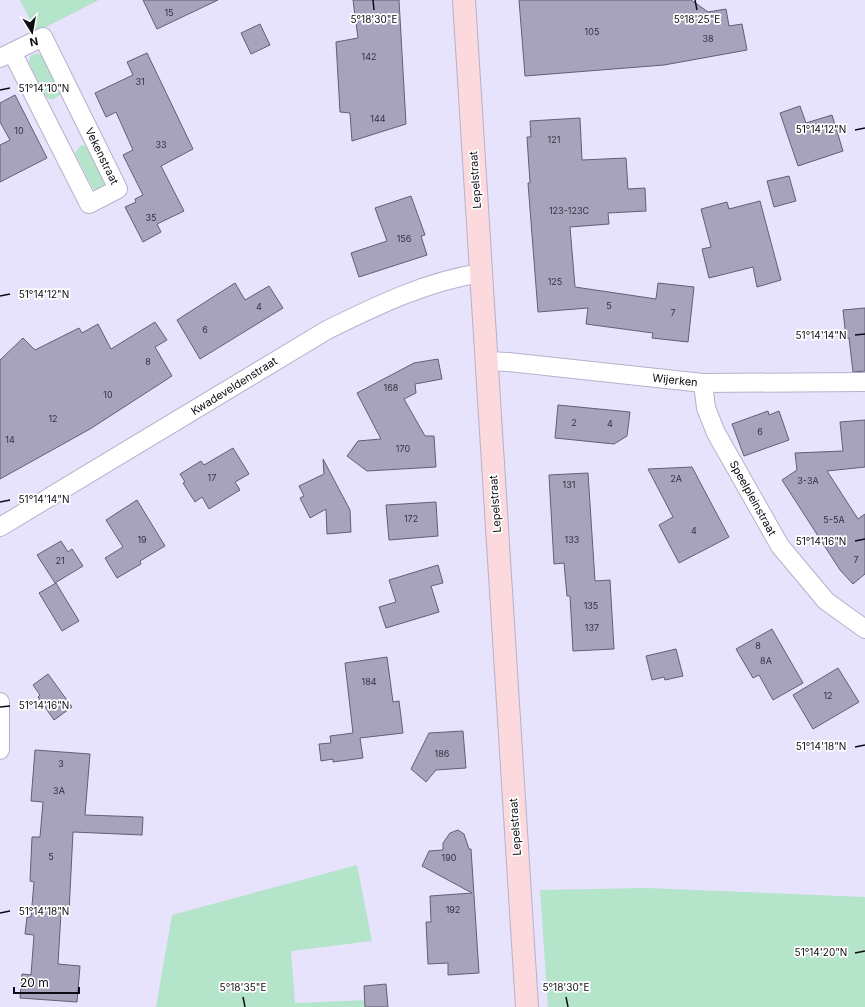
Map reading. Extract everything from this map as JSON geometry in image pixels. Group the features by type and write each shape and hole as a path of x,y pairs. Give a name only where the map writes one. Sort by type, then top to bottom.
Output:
{"main road":[{"name":"Lepelstraat","path":"464,0 527,1007"}],"street":[{"name":"Vekenstraat","path":"42,37 118,189 89,204 6,55 42,37"},
{"name":"Kwadeveldenstraat","path":"0,527 327,330 373,308 420,289 460,276 481,273"},
{"name":"Wijerken","path":"486,361 508,362 703,383 865,382"},
{"name":"Speelpleinstraat","path":"703,383 706,408 716,433 780,546 826,601 865,629"},
{"path":"0,702 0,750"}],"green space":[{"path":"20,0 99,0 36,32"},
{"path":"37,53 43,56 60,90 60,95 52,100 46,97 29,63 30,56"},
{"path":"81,145 88,146 106,181 106,186 97,191 92,187 75,153"},
{"path":"357,865 372,941 291,951 295,1003 370,1000 371,1007 156,1007 172,915"},
{"path":"646,888 865,897 865,1007 548,1007 540,890"}],"building":[{"path":"143,0 218,0 157,29"},
{"path":"353,0 399,0 406,124 352,141 350,113 340,112 336,42 358,38"},
{"path":"519,0 691,0 708,12 726,9 729,26 742,24 747,50 664,65 525,76"},
{"path":"260,24 270,45 251,54 241,33"},
{"path":"147,53 193,149 161,166 184,211 157,224 161,232 143,242 125,207 136,202 135,199 143,195 123,155 133,150 116,112 106,117 95,93 133,75 127,62"},
{"path":"15,95 47,158 0,182 0,145 10,140 0,122 0,103"},
{"path":"800,106 806,123 832,115 843,151 798,166 780,113"},
{"path":"580,118 582,160 626,158 628,189 645,188 646,211 608,213 609,224 570,227 575,287 656,299 658,283 694,287 688,342 652,338 653,333 586,324 588,308 538,312 528,183 530,183 527,137 531,137 530,121"},
{"path":"789,176 796,201 774,207 767,181"},
{"path":"411,196 425,235 421,236 427,255 359,277 351,253 387,241 375,208"},
{"path":"760,201 781,280 757,287 753,267 709,278 702,249 711,247 701,209 727,202 729,209"},
{"path":"235,283 245,300 269,286 283,308 200,359 177,320"},
{"path":"865,308 865,371 853,372 849,338 846,338 843,310"},
{"path":"155,322 167,340 155,347 172,376 90,429 0,479 0,360 23,338 35,350 79,328 82,333 98,324 111,349"},
{"path":"438,359 442,379 415,384 416,393 404,399 425,436 434,436 436,467 367,471 347,456 358,441 381,439 357,393 414,363"},
{"path":"558,405 630,412 627,436 614,444 555,438"},
{"path":"768,411 769,415 779,411 789,440 744,456 732,424"},
{"path":"865,420 865,467 827,471 858,519 865,514 865,574 853,584 840,570 782,480 797,470 795,453 843,451 840,422"},
{"path":"233,448 249,474 235,482 240,490 209,509 202,497 195,502 183,483 185,482 180,474 201,461 204,465"},
{"path":"323,459 350,510 351,532 327,534 326,509 310,518 300,498 304,496 299,486 324,474"},
{"path":"692,467 729,537 679,563 659,525 673,517 648,469"},
{"path":"588,473 595,581 610,580 614,649 573,651 570,596 567,596 564,563 554,564 549,475"},
{"path":"137,500 165,546 140,561 141,564 117,578 105,558 123,547 106,520"},
{"path":"436,502 438,536 389,540 386,505"},
{"path":"61,541 68,552 72,549 83,566 55,583 37,555"},
{"path":"438,565 443,583 431,586 439,612 386,628 379,607 396,602 389,580"},
{"path":"56,583 79,621 62,631 39,593"},
{"path":"772,629 803,683 773,700 759,675 753,678 736,649"},
{"path":"676,649 683,676 665,680 664,677 652,680 646,656"},
{"path":"387,657 393,702 399,701 403,733 360,738 363,758 333,762 333,759 321,761 319,744 331,743 330,736 353,733 345,663"},
{"path":"838,668 859,702 813,729 793,695"},
{"path":"48,674 72,707 54,720 38,697 40,695 33,685"},
{"path":"463,731 466,768 436,770 426,782 411,769 429,733"},
{"path":"35,750 90,754 85,815 143,817 142,835 73,832 69,912 61,912 58,964 80,966 77,1002 20,998 22,974 31,975 34,935 25,934 27,917 31,917 34,882 30,881 32,837 40,837 43,802 31,801"},
{"path":"458,830 464,834 469,849 471,849 479,973 448,975 448,963 428,964 426,922 431,922 430,896 472,893 422,866 429,851 443,850 443,843 450,833"},
{"path":"386,984 388,1007 365,1007 364,986"}]}
